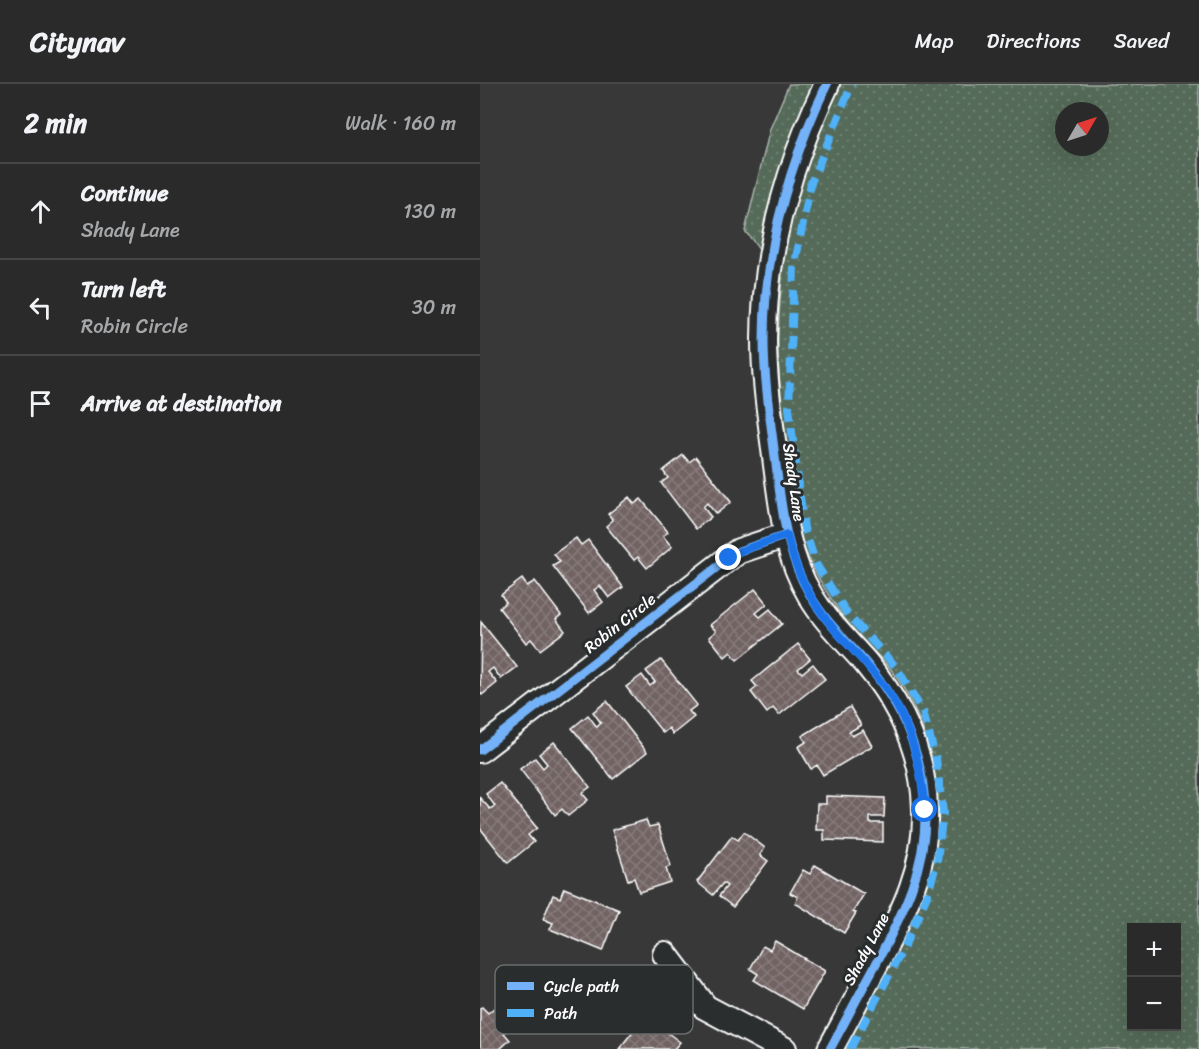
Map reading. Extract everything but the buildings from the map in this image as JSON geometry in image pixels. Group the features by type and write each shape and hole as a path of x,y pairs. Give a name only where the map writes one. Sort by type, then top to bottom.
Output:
{"street":[{"name":"Shady Lane","path":"827,84 802,140 786,189 770,261 764,340 767,390 783,517 792,557 815,604 879,680 896,705 918,755 924,799 924,844 911,892 900,918 830,1049"},
{"name":"Robin Circle","path":"480,750 729,558 740,551 787,535"},
{"path":"665,954 673,965"},
{"path":"693,991 705,1007 784,1049"}],"green space":[{"path":"789,84 1199,84 1199,1049 844,1049 907,931 923,896 933,860 937,833 938,805 935,778 930,751 909,699 891,670 861,639 832,601 805,549 794,502 781,399 778,338 782,277 745,231 770,129"}],"marked path":[{"path":"850,1049 904,947 927,896 937,862 943,812 936,759 923,712 897,668 848,615 816,564 804,528 789,408 794,268 811,183 852,84"}],"cycle path":[{"path":"827,84 813,114 790,177 768,274 764,356 778,482 786,532 802,580 822,613 879,679 900,713 920,769 925,810 922,850 912,889 887,944 830,1049"},
{"path":"480,750 729,558 739,551 787,535"}],"route":[{"path":"729,558 740,551 787,535 792,557 815,604 833,628 865,662 896,705 918,755 925,810"}]}
